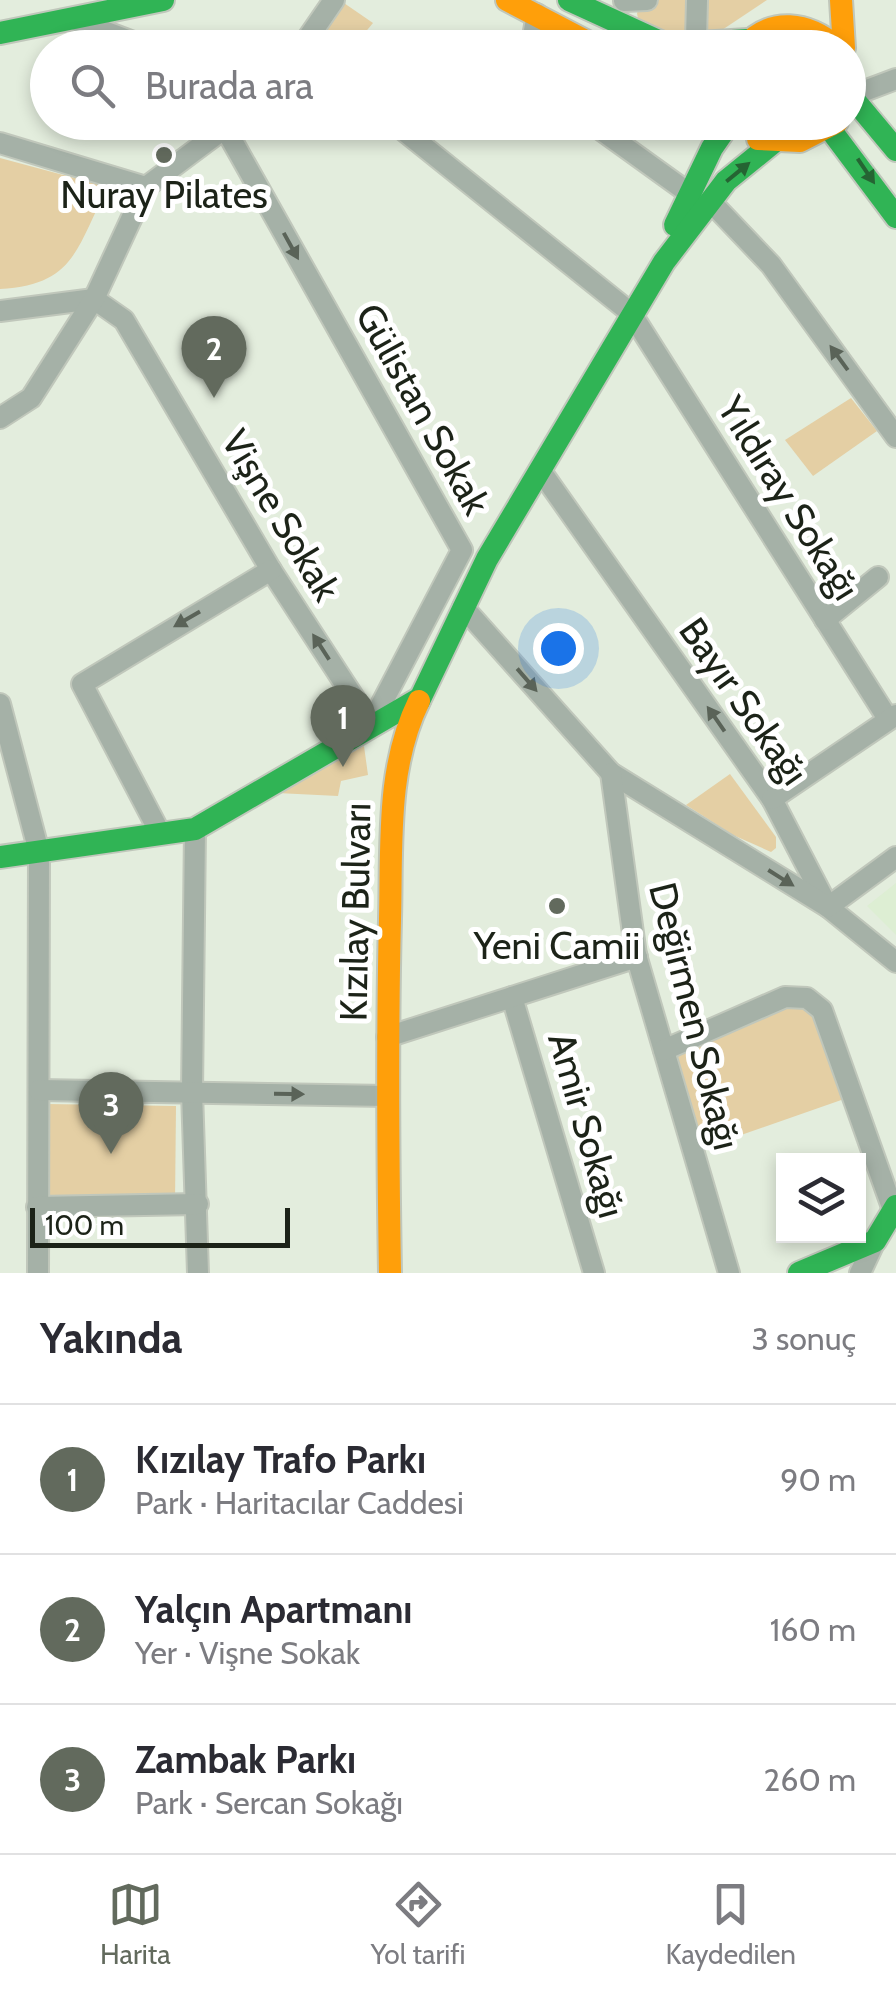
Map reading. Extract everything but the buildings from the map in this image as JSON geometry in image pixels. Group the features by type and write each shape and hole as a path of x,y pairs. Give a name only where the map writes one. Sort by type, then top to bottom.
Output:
{"street":[{"path":"0,33 163,0"},
{"path":"313,30 334,0"},
{"path":"506,0 566,30"},
{"path":"569,0 620,7 647,0"},
{"path":"696,30 697,0"},
{"path":"793,24 805,0"},
{"path":"841,30 842,0"},
{"path":"620,7 648,30"},
{"path":"534,30 537,14"},
{"path":"76,20 102,30"},
{"path":"763,30 793,24 811,30"},
{"path":"866,93 896,79"},
{"path":"866,117 896,150"},
{"path":"0,418 31,398 94,299 146,187 211,140"},
{"name":"Gülistan Sokak","path":"238,140 462,550 370,724"},
{"name":"Yıldıray Sokağı","path":"416,140 632,313 826,620 892,717"},
{"path":"616,140 700,197 771,265 872,411 896,437"},
{"name":"Kızılay Bulvarı","path":"390,1273 387,1036 396,763 406,727 463,607 700,197 712,148 718,140"},
{"path":"768,140 794,140"},
{"path":"843,140 896,217"},
{"name":"Kızılay Bulvarı","path":"700,197 774,142"},
{"path":"0,144 146,187"},
{"path":"0,311 94,299"},
{"name":"Vişne Sokak","path":"94,299 124,320 272,570 370,724"},
{"name":"Bayır Sokağı","path":"540,470 772,799 828,908 896,962"},
{"path":"159,830 82,684 272,570"},
{"path":"826,620 878,577"},
{"path":"463,607 610,773 828,908 896,857"},
{"path":"0,856 159,830 194,829 417,700"},
{"path":"0,704 39,852 38,1273"},
{"path":"772,799 892,717"},
{"path":"370,724 406,727"},
{"path":"370,724 396,763"},
{"name":"Değirmen Sokağı","path":"610,773 637,957 729,1273"},
{"path":"194,829 192,1092 198,1273"},
{"path":"387,1036 637,957"},
{"name":"Amir Sokağı","path":"512,997 594,1273"},
{"path":"664,1050 784,997 807,998 822,1010 895,1208 875,1240 866,1271"},
{"path":"39,1090 387,1096"},
{"path":"37,1207 198,1204"},
{"path":"798,1273 875,1240"}],"shaded area":[{"path":"645,0 767,0 722,30 658,30 639,25 637,13"},
{"path":"341,1 373,23 367,30 319,30"},
{"path":"0,158 108,187 80,245 59,271 25,286 0,289"},
{"path":"851,398 877,431 813,476 785,440"},
{"path":"364,746 368,775 341,781 338,796 277,793"},
{"path":"730,774 776,837 776,848 771,852 733,835 686,805"},
{"path":"896,883 896,935 867,906"},
{"path":"786,1002 818,1011 847,1098 698,1150 671,1053"},
{"path":"47,1104 176,1106 175,1202 45,1204"}],"traffic: fast":[{"path":"0,33 163,0"},
{"path":"569,0 634,30"},
{"path":"866,114 896,150"},
{"path":"675,225 718,140"},
{"path":"838,140 896,217"},
{"path":"419,701 487,559 664,262 726,181 774,142"},
{"path":"0,857 195,829 417,700"},
{"path":"799,1273 875,1241 896,1206"}],"traffic: slow":[{"path":"507,0 564,30"},
{"path":"841,0 843,30"},
{"path":"768,30 790,26 807,30"},
{"path":"779,140 802,140"},
{"path":"390,1273 391,836 401,753 419,701"}],"place":[{"name":"Nuray Pilates","path":"164,155"},
{"name":"Yalçın Apartmanı","path":"214,398"},
{"name":"Kızılay Trafo Parkı","path":"343,767"},
{"name":"Yeni Camii","path":"557,906"},
{"name":"Zambak Parkı","path":"111,1154"}]}
